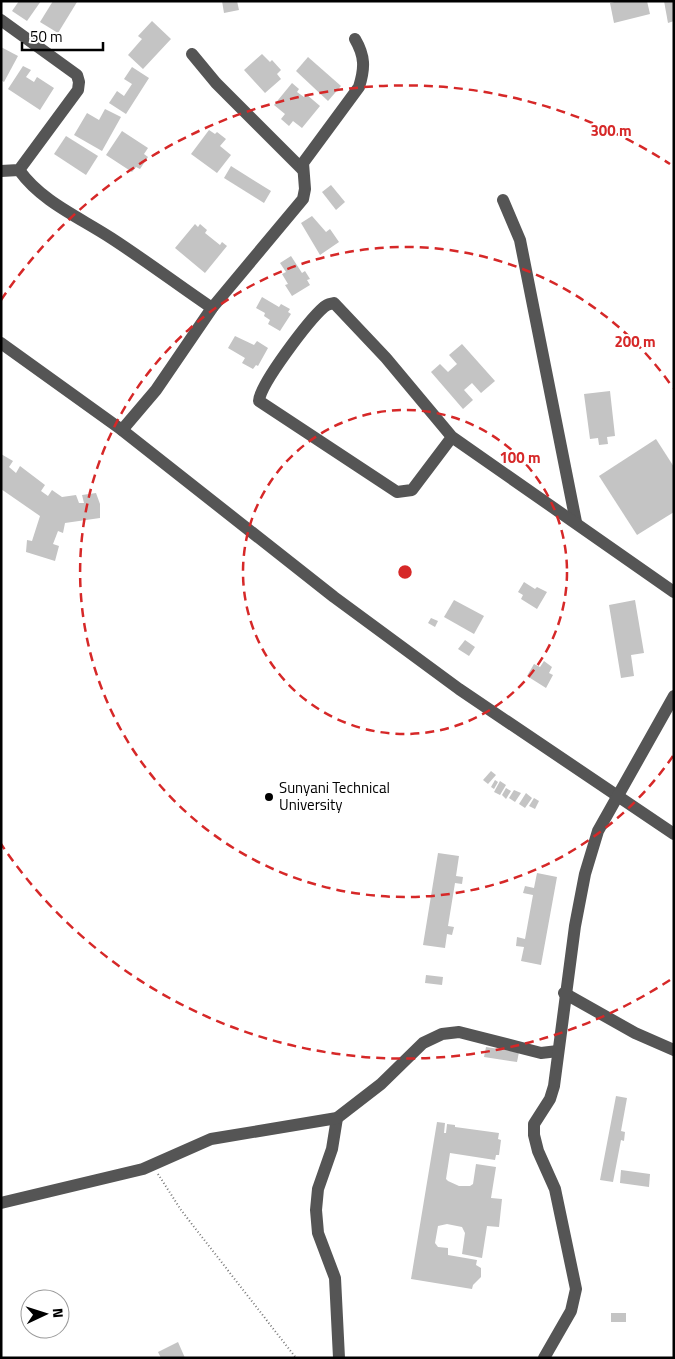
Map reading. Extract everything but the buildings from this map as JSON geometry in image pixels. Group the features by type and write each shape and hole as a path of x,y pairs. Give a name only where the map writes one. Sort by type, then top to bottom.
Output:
{"street":[{"path":"1,20 77,75 79,82 78,90 20,170"},
{"path":"122,430 156,390 212,308 303,199 306,189 302,169 303,163 312,148 359,87 364,74 363,53 355,39"},
{"path":"192,54 216,83 302,169"},
{"path":"1,171 20,170"},
{"path":"20,170 28,183 58,206 112,239 212,308"},
{"path":"504,200 520,240 576,522"},
{"path":"452,437 412,490 397,492 259,401 259,395 269,376 307,325 323,307 334,303 386,358 452,437 674,592"},
{"path":"1,343 122,430 334,597 451,683 674,834"},
{"path":"544,1358 571,1311 576,1289 555,1189 538,1151 534,1124 550,1099 554,1086 564,993 585,874 598,831 617,794 674,696"},
{"path":"564,993 635,1033 674,1050"},
{"path":"1,1203 143,1169 210,1139 338,1118 381,1084 424,1043 442,1034 459,1032 541,1053 558,1051"},
{"path":"338,1118 332,1149 318,1189 316,1210 318,1232 335,1278 339,1358"}],"path":[{"path":"152,1164 181,1210 296,1358"}],"place":[{"name":"Sunyani Technical University","path":"269,797"}]}
